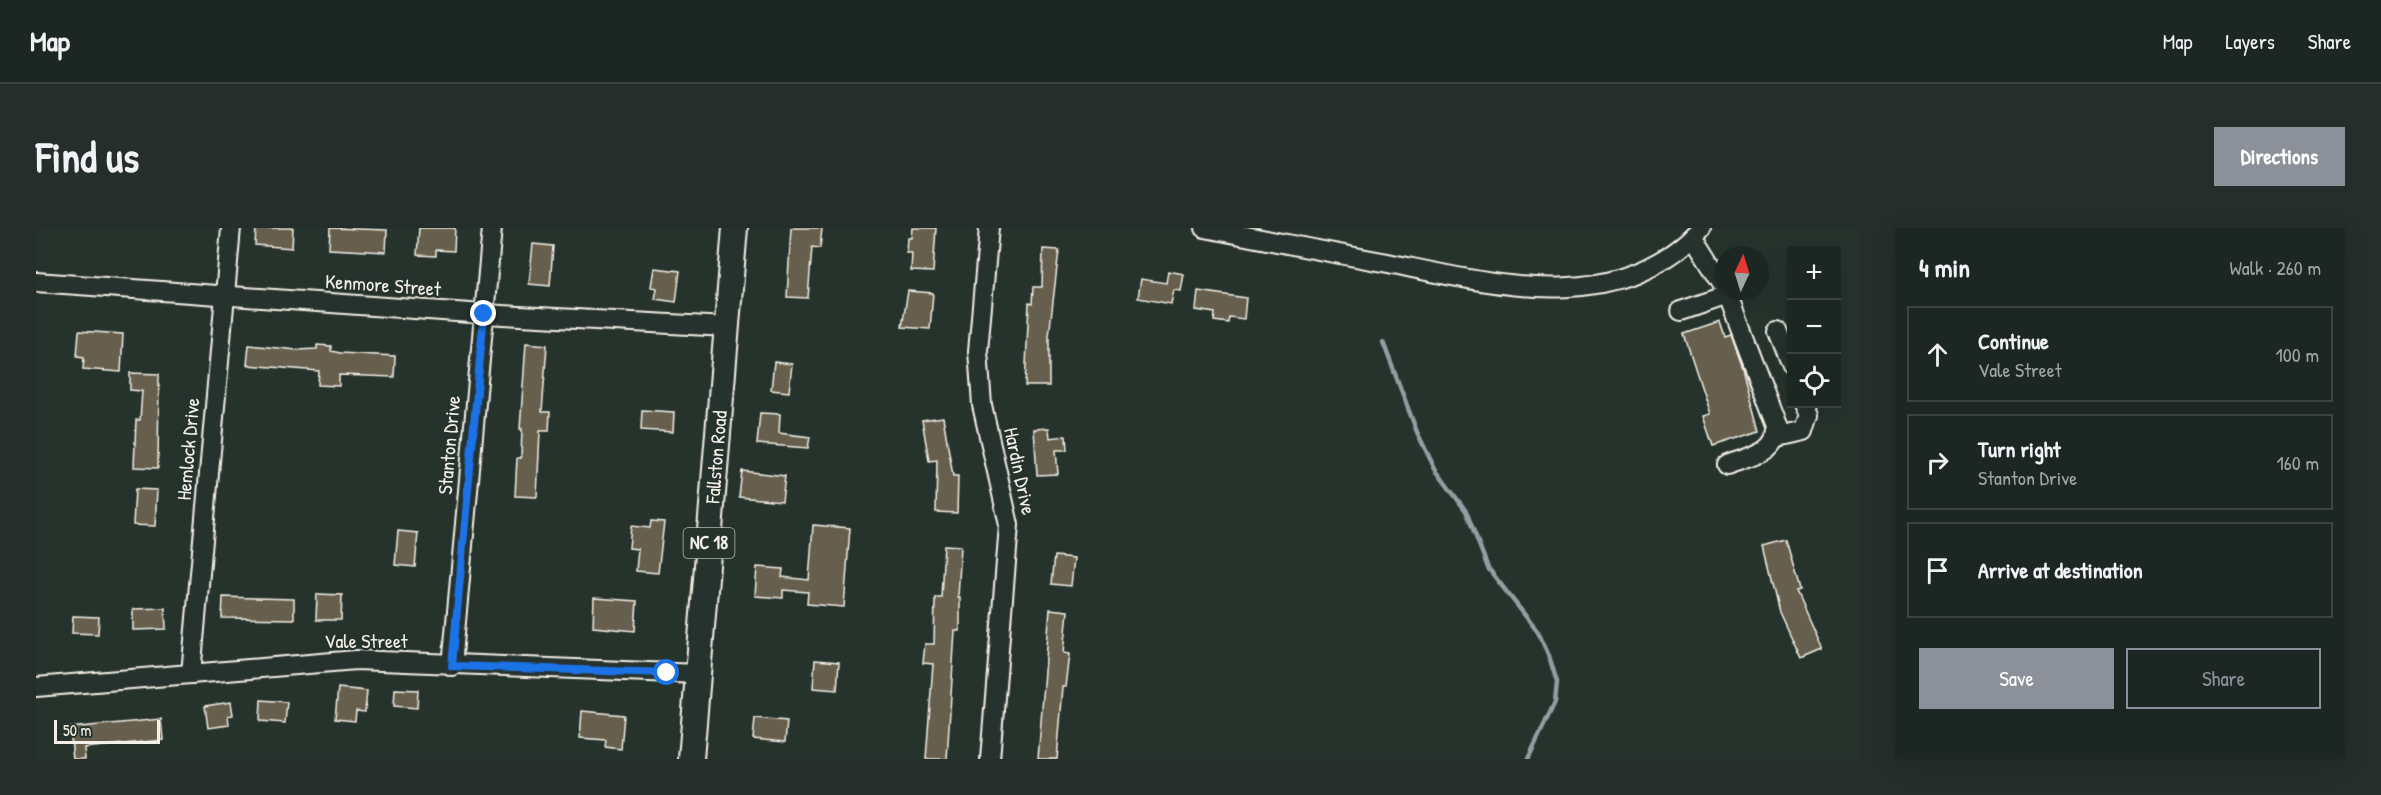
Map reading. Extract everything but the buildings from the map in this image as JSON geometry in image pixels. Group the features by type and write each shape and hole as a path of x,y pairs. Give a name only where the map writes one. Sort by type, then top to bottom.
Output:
{"main road":[{"name":"Fallston Road","path":"691,759 735,228"}],"street":[{"name":"Hemlock Drive","path":"191,674 231,228"},
{"name":"Stanton Drive","path":"452,666 492,228"},
{"name":"Hardin Drive","path":"989,228 978,351 982,405 1009,525 990,759"},
{"path":"1205,228 1481,282 1533,287 1574,287 1631,276 1660,262 1697,232 1715,269"},
{"name":"Kenmore Street","path":"36,282 484,314 727,327"},
{"path":"1681,311 1715,296"},
{"path":"1727,465 1771,448 1778,437 1777,426 1729,300"},
{"path":"1778,331 1787,357"},
{"path":"1778,437 1804,431 1809,415 1806,408"},
{"name":"Vale Street","path":"36,687 356,660 452,666 698,674"}],"waterway":[{"path":"1383,342 1417,432 1435,469 1466,511 1488,568 1538,632 1549,656 1557,682 1555,702 1528,759"}],"route":[{"path":"484,314 452,666 667,673"}]}
